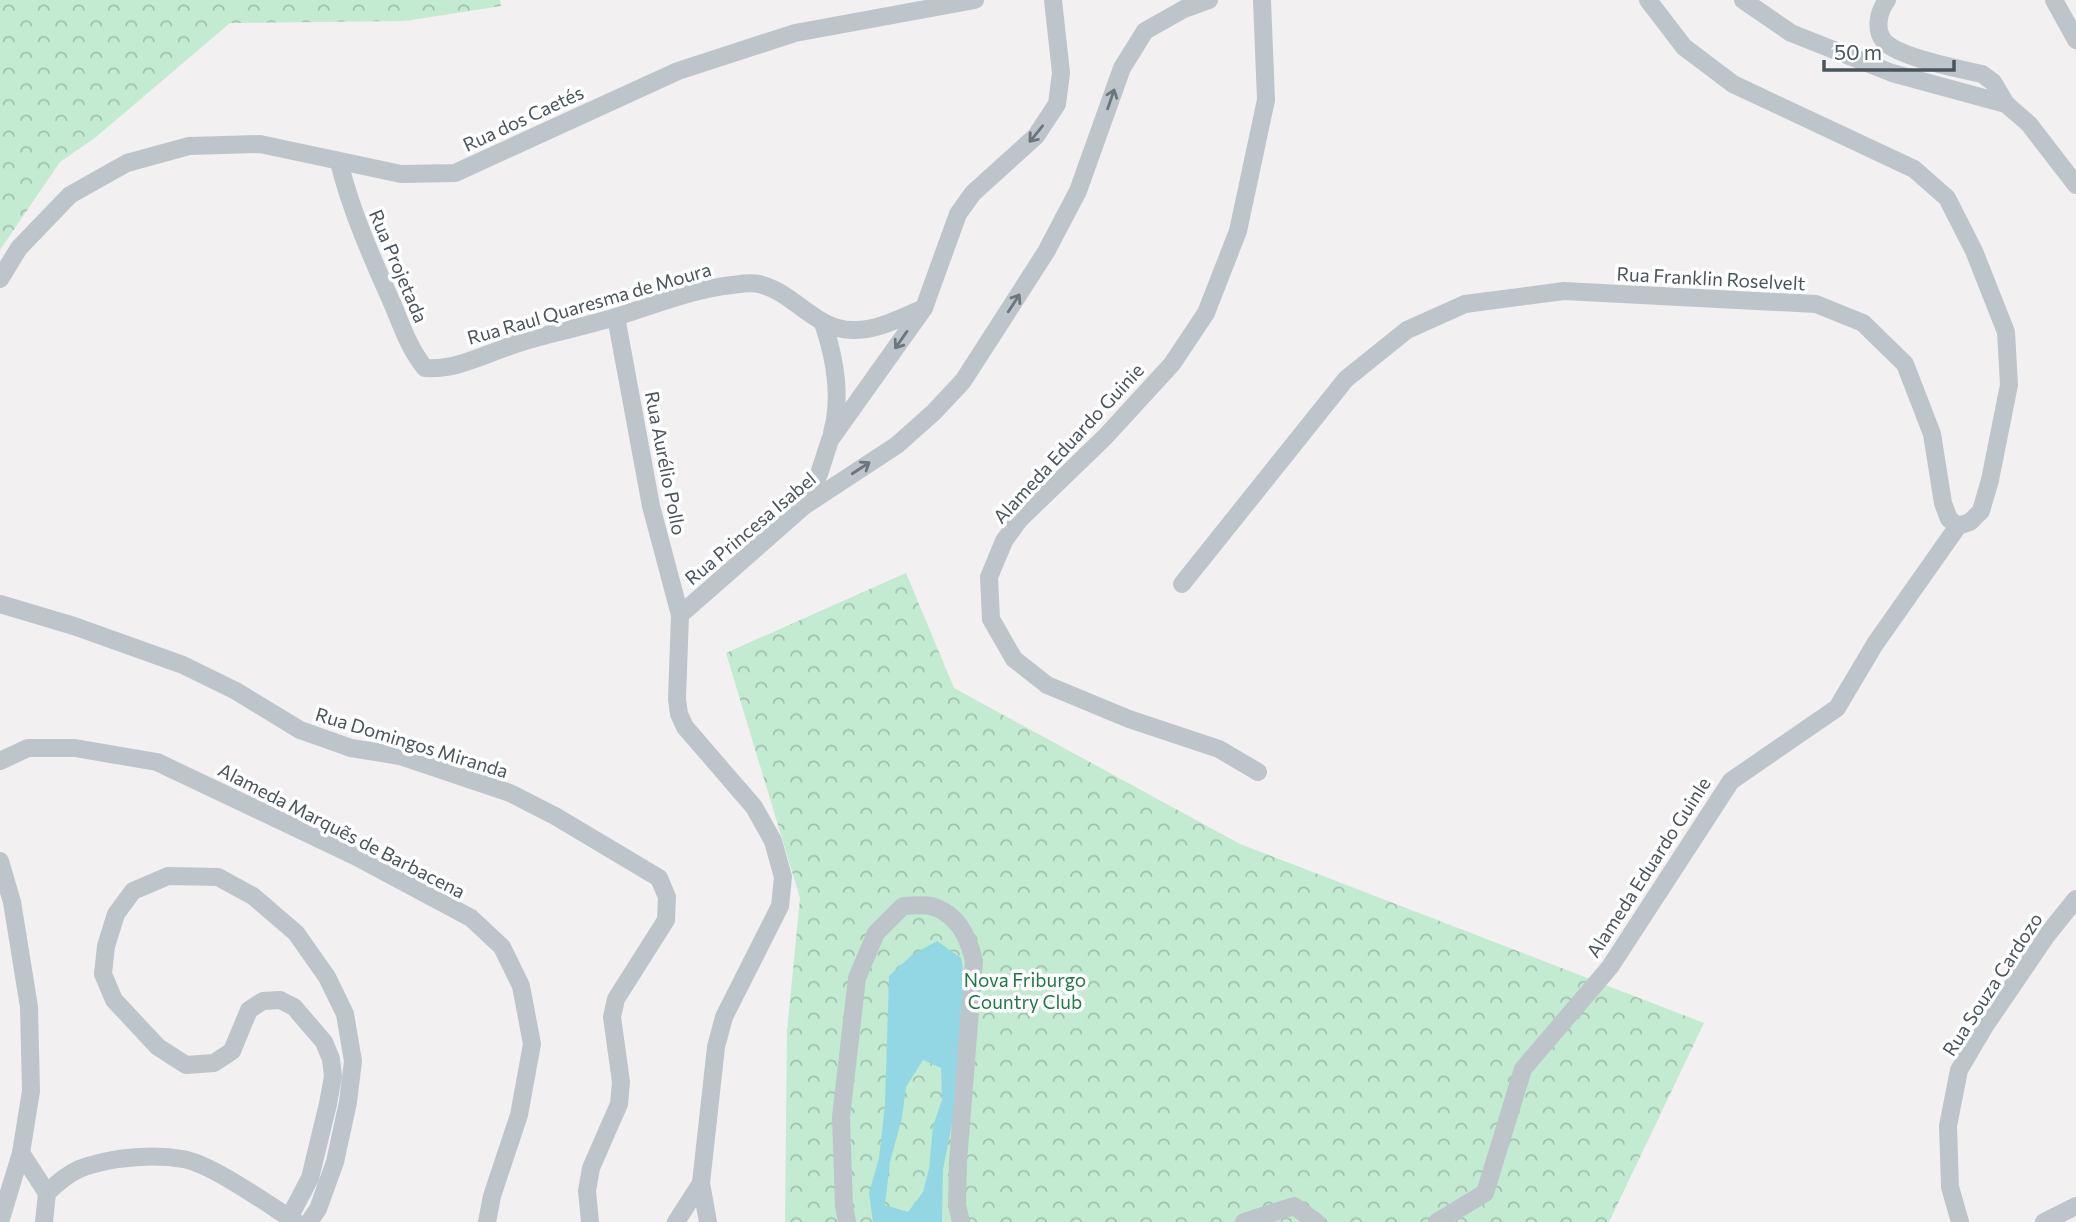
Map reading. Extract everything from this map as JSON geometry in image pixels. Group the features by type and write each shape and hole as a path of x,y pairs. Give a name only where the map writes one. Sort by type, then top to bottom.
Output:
{"street":[{"name":"Rua dos Caetés","path":"0,279 19,248 70,195 127,163 189,146 260,144 401,174 455,173 678,71 795,33 975,0"},
{"path":"830,440 924,308 958,214 974,192 1037,136 1057,104 1061,73 1053,0"},
{"name":"Rua Princesa Isabel","path":"680,615 804,506 897,445 963,381 1046,252 1078,191 1122,68 1145,32 1184,9 1209,0"},
{"name":"Alameda Eduardo Guinie","path":"1258,772 1219,749 1129,719 1047,685 1014,659 991,619 989,577 1004,541 1019,520 1105,437 1172,363 1206,313 1238,231 1266,100 1262,0"},
{"path":"1648,0 1684,47 1733,84 1914,169 1947,198 1974,251 2006,332 2009,385 1981,511 1970,522 1958,526"},
{"path":"1743,0 1791,33 1803,38 1892,73 2006,104"},
{"path":"1887,0 1880,12 1878,24 1883,40 1898,51 1982,74 1993,82 2006,104 2029,124 2076,185"},
{"path":"2054,0 2076,40"},
{"name":"Rua Projetada","path":"339,162 348,198 415,357 425,368 439,369"},
{"name":"Rua Raul Quaresma de Moura","path":"439,369 671,299 730,285 758,283 783,295 824,323 841,330 874,328 924,308"},
{"name":"Rua Franklin Roselvelt","path":"1182,584 1346,379 1407,330 1465,303 1564,291 1816,304 1863,323 1905,364 1932,434 1943,503 1949,519 1958,526"},
{"name":"Rua Aurélio Pollo","path":"616,317 651,506 680,615"},
{"path":"804,506 819,474 837,416 833,356 824,323"},
{"name":"Alameda Eduardo Guinle","path":"1437,1222 1485,1193 1523,1069 1610,967 1731,780 1837,708 1875,644 1958,526"},
{"name":"Rua Domingos Miranda","path":"0,604 74,626 183,665 236,691 300,730 351,748 400,756 510,793 659,878 667,897 666,920 615,999 612,1017 621,1082 619,1104 591,1168 587,1191 590,1222"},
{"path":"680,615 677,699 679,714 685,727 754,807 773,841 783,877 780,906 724,1017 716,1047 701,1183 708,1222"},
{"name":"Alameda Marquẽs de Barbacena","path":"0,761 28,748 75,748 157,762 355,856 471,918 502,947 521,986 532,1044 519,1115 492,1196 487,1222"},
{"path":"0,861 12,902 29,1007 31,1091 21,1153 0,1222"},
{"path":"47,1193 71,1171 84,1166 160,1156 186,1159 210,1170 293,1220 310,1178 333,1076 331,1059 324,1042 294,1007 280,1000 263,1001 249,1010 232,1051 214,1063 186,1065 158,1047 114,1000 103,974 106,946 116,914 132,891 168,876 218,877 253,896 296,933 327,977 345,1014 354,1061 348,1101 335,1162 318,1209 309,1222"},
{"name":"Rua Souza Cardozo","path":"1960,1222 1950,1188 1948,1126 1959,1070 1985,1026 2047,935 2076,899"},
{"path":"847,1222 841,1117 857,978 876,933 903,906 929,905 951,916 969,939 974,961 958,1161 957,1205 961,1222"},
{"path":"21,1153 47,1193 44,1222"},
{"path":"676,1222 701,1183"},
{"path":"1244,1222 1294,1206 1316,1222"},
{"path":"2044,1222 2076,1206"}],"green space":[{"path":"0,0 500,0 501,6 405,21 230,23 96,137 60,162 0,250"},
{"name":"Nova Friburgo Country Club","path":"906,573 954,688 1240,844 1704,1023 1609,1222 785,1222 787,1031 800,898 726,653"}],"water":[{"path":"937,941 961,958 966,987 959,1090 943,1169 942,1222 873,1222 869,1193 879,1158 885,1105 889,976 912,955","holes":["923,1060 941,1068 942,1100 933,1126 929,1169 923,1192 908,1212 885,1205 890,1162 902,1118 906,1087"]}]}
